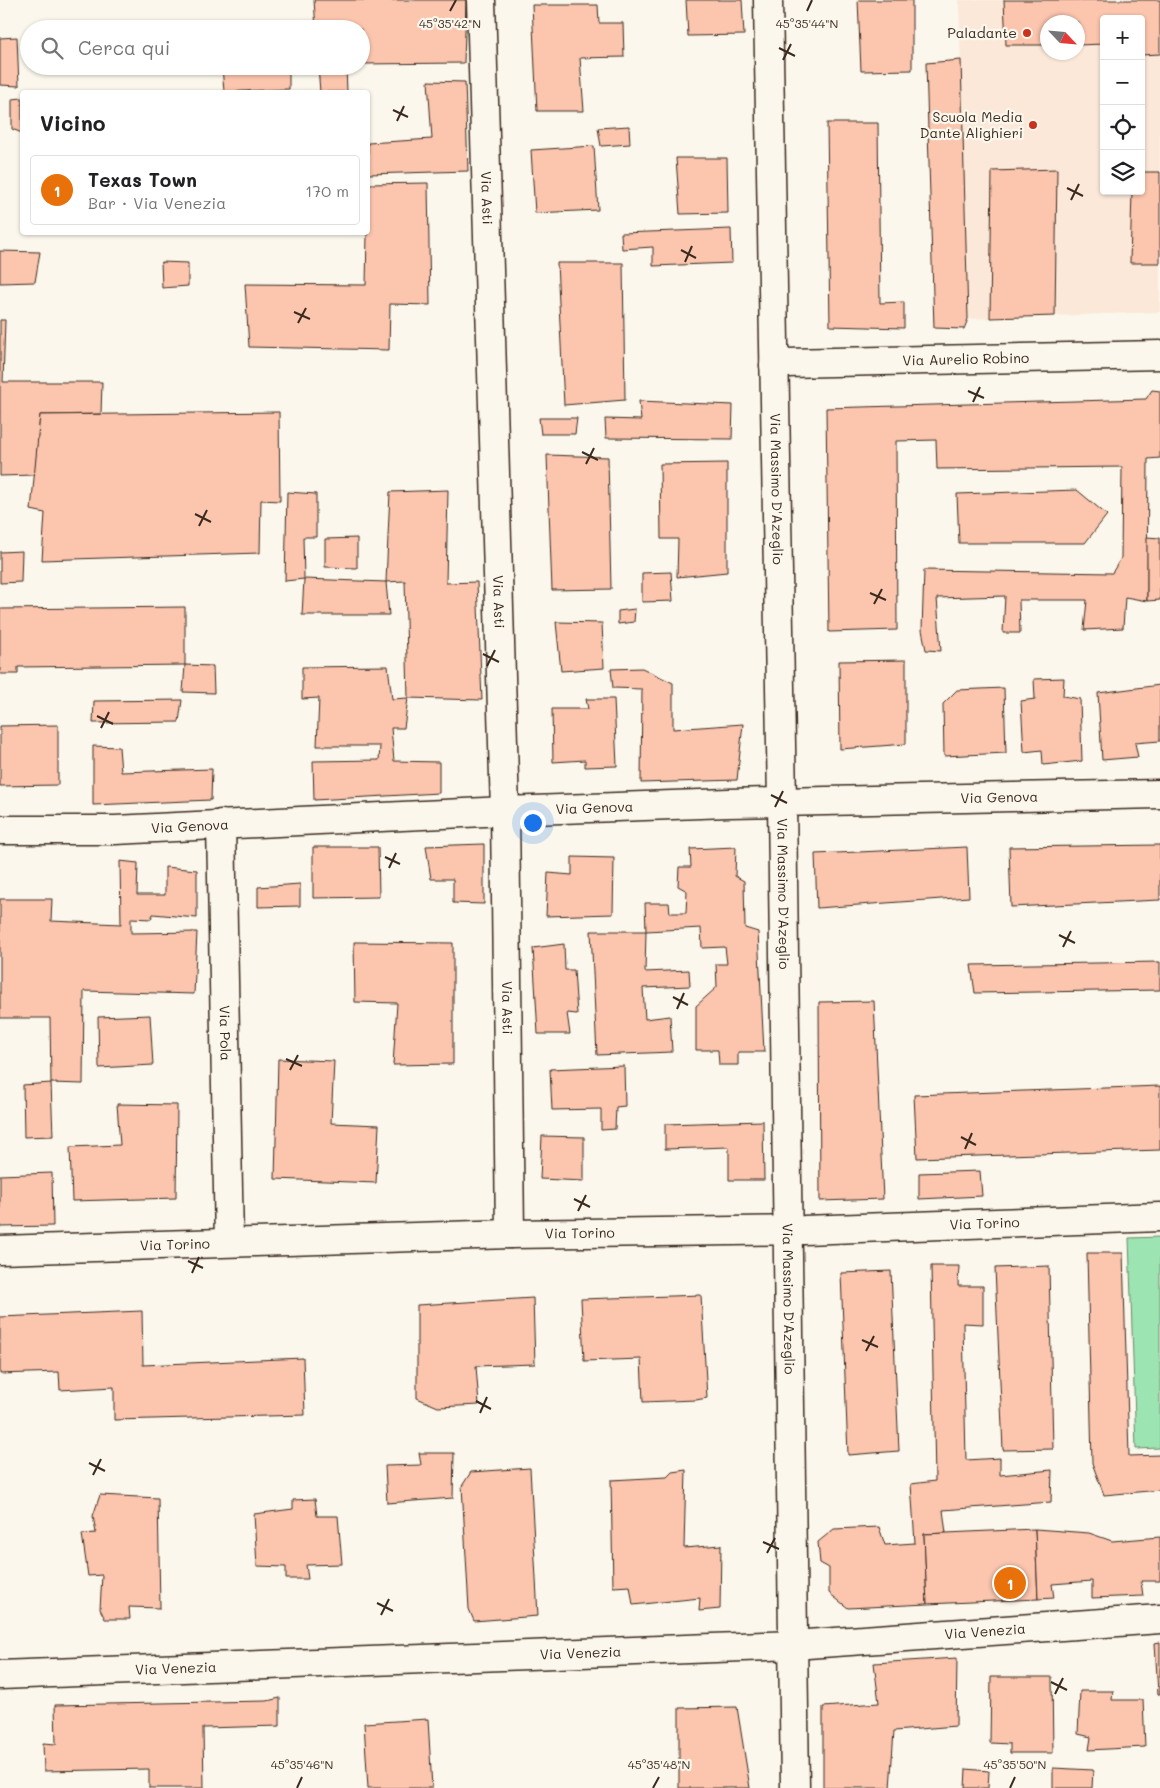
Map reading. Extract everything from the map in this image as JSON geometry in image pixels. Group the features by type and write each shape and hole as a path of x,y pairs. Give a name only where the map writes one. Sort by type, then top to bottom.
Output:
{"street":[{"name":"Via Asti","path":"481,0 505,811 510,1234"},
{"name":"Via Massimo D'Azeglio","path":"768,0 782,802 795,1788"},
{"name":"Via Aurelio Robino","path":"774,365 786,363 1160,355"},
{"name":"Via Genova","path":"0,830 115,830 505,811 782,802 1160,794"},
{"name":"Via Pola","path":"221,824 228,1242"},
{"name":"Via Torino","path":"0,1250 510,1234 787,1230 1160,1216"},
{"name":"Via Venezia","path":"0,1675 793,1645 1160,1619"}],"shaded area":[{"name":"Scuola Media Dante Alighieri","path":"959,0 1160,0 1160,312 968,319"}],"green space":[{"path":"1160,1237 1160,1448 1136,1449 1129,1238"}],"building":[{"path":"314,0 466,0 464,63 370,64 370,20 315,20"},
{"path":"686,0 742,0 744,35 688,36"},
{"path":"858,0 912,0 912,70 861,71"},
{"name":"Paladante","path":"1004,0 1160,0 1160,54 1145,55 1145,15 1100,15 1100,44 1085,45 1085,15 1040,15 1040,45 1006,45"},
{"path":"532,5 598,5 599,23 623,23 624,57 580,58 584,111 537,111"},
{"path":"17,37 19,86 0,85 0,38"},
{"path":"961,60 968,319 964,329 934,328 926,63"},
{"path":"223,75 289,75 289,89 224,90"},
{"path":"319,75 346,75 347,90 320,90"},
{"path":"428,81 465,82 468,171 370,174 370,143 432,139"},
{"path":"20,98 20,132 12,129 12,99"},
{"path":"827,123 878,123 880,303 904,302 904,328 830,326"},
{"path":"629,126 630,144 601,146 598,128"},
{"path":"594,146 598,210 535,213 531,150"},
{"path":"676,158 727,158 728,213 680,214"},
{"path":"1057,169 1055,316 990,318 992,171"},
{"path":"1145,172 1160,172 1160,263 1130,263 1132,195 1145,195"},
{"path":"428,183 430,305 390,304 389,350 249,347 245,284 366,285 367,235 370,235 370,184"},
{"path":"731,229 732,263 653,266 653,247 622,249 621,233"},
{"path":"0,251 40,252 35,282 0,283"},
{"path":"161,262 188,263 188,286 162,288"},
{"path":"557,263 623,263 625,400 564,405"},
{"path":"0,320 5,320 3,382 102,382 101,414 40,415 35,475 0,476"},
{"path":"1152,390 1160,391 1160,458 1148,459 1147,601 1125,597 1123,628 1084,630 1087,600 1019,600 1020,633 1003,633 1005,596 937,598 941,651 926,650 922,630 924,570 1112,573 1121,558 1122,467 937,469 936,440 896,441 897,630 829,632 826,408 1146,399"},
{"path":"639,401 733,405 732,439 606,438 605,419 641,420"},
{"path":"279,412 280,501 261,500 260,553 42,560 45,513 31,510 40,415"},
{"path":"539,418 577,418 575,434 541,434"},
{"path":"547,455 608,457 611,589 552,590"},
{"path":"727,463 727,572 677,577 678,539 661,539 660,464"},
{"path":"448,490 446,583 477,582 482,700 408,698 405,581 386,582 390,492"},
{"path":"1077,490 1107,515 1085,543 959,543 957,494"},
{"path":"287,492 316,494 316,537 303,537 304,579 285,581"},
{"path":"1147,537 1160,538 1160,600 1147,601"},
{"path":"357,538 357,568 325,567 325,539"},
{"path":"22,551 21,582 0,583 0,552"},
{"path":"671,572 673,601 642,602 642,573"},
{"path":"304,579 386,582 389,615 302,615"},
{"path":"185,607 185,665 18,667 18,674 0,674 0,609"},
{"path":"635,609 634,622 618,624 618,611"},
{"path":"556,622 602,623 604,668 561,671"},
{"path":"906,660 906,744 840,749 839,661"},
{"path":"185,665 213,666 214,693 183,692"},
{"path":"388,666 392,699 408,698 404,728 391,728 394,761 439,762 439,793 314,800 313,761 379,760 380,746 317,746 319,698 302,699 302,667"},
{"path":"642,668 673,683 673,729 743,724 737,780 641,783 642,689 613,688 611,669"},
{"path":"1064,678 1063,696 1080,699 1082,761 1043,765 1042,750 1024,752 1021,701 1035,699 1034,679"},
{"path":"1160,685 1160,741 1135,743 1138,757 1102,760 1098,693"},
{"path":"1004,688 1006,753 944,756 943,704 957,690"},
{"path":"586,699 614,699 617,766 585,767 585,760 553,762 552,709 588,709"},
{"path":"182,700 179,722 93,723 94,701"},
{"path":"58,725 58,785 0,786 0,726"},
{"path":"93,746 119,747 121,772 212,769 211,800 93,805"},
{"path":"484,844 484,904 453,903 453,879 431,879 426,846"},
{"path":"1160,845 1160,900 1011,907 1009,847"},
{"path":"313,847 378,847 379,897 313,898"},
{"path":"736,847 735,876 744,881 745,928 758,932 764,1052 738,1052 738,1065 719,1065 718,1050 696,1050 696,1006 717,987 716,964 727,964 725,947 702,948 701,928 646,931 645,903 669,903 670,913 686,913 687,891 678,886 679,867 691,867 690,849"},
{"path":"967,847 969,897 817,908 815,854"},
{"path":"572,857 614,858 613,914 546,916 548,873 572,875"},
{"path":"120,861 138,863 137,895 165,895 165,867 197,870 197,918 153,914 151,919 131,918 131,933 197,932 194,994 84,991 83,1084 51,1083 50,1018 0,1018 0,899 52,899 51,921 121,924"},
{"path":"300,884 300,906 258,907 258,887"},
{"path":"591,931 646,931 645,972 689,970 690,986 643,988 645,1019 670,1016 672,1052 597,1055"},
{"path":"354,942 453,943 453,1064 393,1065 397,1003 355,1002"},
{"path":"564,944 565,970 574,970 577,1014 567,1013 570,1034 538,1034 533,948"},
{"path":"1160,962 1160,990 975,993 971,965"},
{"path":"874,1001 883,1199 820,1201 819,1002"},
{"path":"150,1015 153,1065 99,1068 98,1017"},
{"path":"278,1059 334,1061 331,1123 379,1125 376,1183 275,1179"},
{"path":"624,1066 625,1106 616,1107 615,1129 601,1130 601,1109 552,1110 550,1069"},
{"path":"51,1083 53,1136 24,1137 23,1085"},
{"path":"1160,1086 1160,1150 917,1158 914,1095"},
{"path":"117,1104 177,1105 176,1198 72,1201 70,1147 120,1145"},
{"path":"763,1121 764,1180 729,1180 729,1147 665,1149 665,1124"},
{"path":"542,1136 584,1137 584,1181 540,1179"},
{"path":"980,1171 982,1196 919,1199 919,1173"},
{"path":"52,1173 53,1226 0,1227 0,1175"},
{"path":"1087,1253 1123,1253 1129,1456 1160,1455 1160,1490 1104,1495 1092,1463"},
{"path":"931,1266 959,1266 958,1286 983,1286 983,1324 963,1323 966,1460 1000,1458 1000,1475 1052,1470 1051,1502 943,1510 946,1533 924,1534 927,1604 848,1608 829,1593 829,1568 820,1563 818,1542 834,1529 879,1527 885,1545 915,1543 911,1484 935,1481"},
{"path":"1049,1266 1053,1449 1003,1450 995,1268"},
{"path":"891,1271 899,1451 848,1455 841,1273"},
{"path":"701,1295 707,1398 643,1402 641,1359 584,1361 581,1299"},
{"path":"533,1298 535,1364 476,1366 479,1405 438,1407 417,1398 417,1305"},
{"path":"142,1311 143,1365 303,1358 305,1415 114,1420 114,1387 60,1390 59,1372 0,1374 0,1317"},
{"path":"419,1453 454,1453 453,1498 387,1503 385,1466 421,1465"},
{"path":"530,1468 538,1616 474,1621 469,1609 462,1486 471,1472"},
{"path":"686,1470 684,1548 721,1545 720,1609 699,1611 700,1598 633,1605 630,1586 613,1587 611,1480 667,1477 672,1472"},
{"path":"100,1495 158,1498 160,1608 129,1607 130,1619 105,1619 100,1609 102,1575 88,1576 82,1534 96,1533 93,1516"},
{"path":"315,1499 317,1516 338,1516 342,1564 306,1565 308,1579 286,1579 286,1567 257,1566 254,1514 293,1509 293,1500"},
{"path":"1035,1529 1038,1599 927,1604 924,1534"},
{"path":"1035,1529 1089,1533 1112,1541 1160,1537 1160,1581 1141,1581 1143,1596 1092,1598 1092,1581 1052,1584 1054,1598 1038,1599"},
{"path":"1160,1642 1160,1694 1158,1694 1155,1643"},
{"path":"957,1658 956,1726 894,1731 890,1788 823,1788 823,1707 879,1703 874,1663"},
{"path":"991,1677 1052,1677 1053,1753 1010,1753 1010,1744 990,1743"},
{"path":"1080,1691 1113,1691 1112,1700 1143,1700 1145,1747 1089,1750 1091,1737 1078,1734"},
{"path":"280,1698 280,1726 203,1728 204,1788 149,1788 149,1769 44,1771 43,1743 56,1744 55,1705 267,1701"},
{"path":"737,1707 750,1788 679,1788 679,1708"},
{"path":"428,1719 432,1788 368,1788 364,1723"},
{"path":"1053,1768 1093,1770 1092,1788 1053,1788"},
{"path":"966,1769 989,1771 988,1788 965,1788"}],"place":[{"name":"Paladante","path":"1027,33"},
{"name":"Scuola Media Dante Alighieri","path":"1033,125"},
{"name":"Texas Town","path":"1010,1583"}]}
